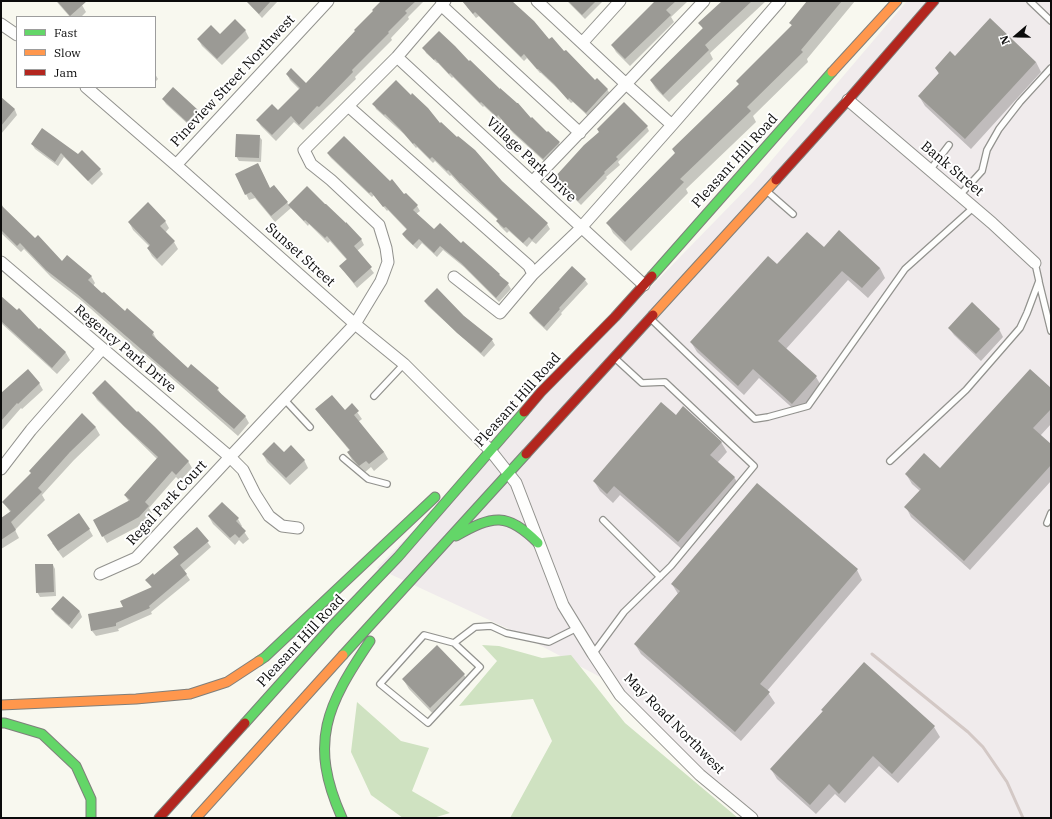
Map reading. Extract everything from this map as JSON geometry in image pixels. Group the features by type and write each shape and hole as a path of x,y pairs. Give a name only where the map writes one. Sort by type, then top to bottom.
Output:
{"highway":[{"name":"Pleasant Hill Road","path":"159,818 331,627 398,557 541,392 616,317 814,92 897,1"},
{"path":"196,818 445,542 848,100 934,1"},
{"path":"455,478 470,462 490,450"},
{"path":"1,705 136,700 190,694 227,682 265,657 444,488"},
{"path":"445,542 466,530 489,521 506,520 522,528 538,543"},
{"path":"342,818 332,796 326,769 324,740 331,708 341,687 397,596"},
{"path":"84,692 136,700"},
{"path":"1,723 42,734 76,766 91,799 91,818"}],"street":[{"name":"Pineview Street Northwest","path":"176,165 328,1"},
{"path":"537,1 672,125"},
{"path":"582,43 620,1"},
{"path":"533,181 704,1"},
{"path":"454,277 500,313 534,274 581,227 780,1"},
{"path":"230,457 355,324 381,281 388,262 386,248 379,225 331,180 311,164 304,150 397,57 443,3 580,133"},
{"path":"1,24 16,35"},
{"name":"Village Park Drive","path":"397,57 644,285"},
{"name":"Sunset Street","path":"87,88 355,324 404,364 490,450"},
{"name":"Bank Street","path":"848,100 1036,262"},
{"path":"348,106 529,266 534,274"},
{"name":"Regency Park Drive","path":"1,262 230,457 243,470 255,494 269,516 282,526 298,528"},
{"path":"1,469 31,430 102,349"},
{"name":"May Road Northwest","path":"490,450 516,483 563,605 592,654 620,695 700,775 752,818"},
{"name":"Regal Park Court","path":"100,574 136,558 230,457"}],"lane":[{"path":"1030,1 1051,21"},
{"path":"960,195 982,171 987,150 999,129 1020,102 1051,68"},
{"path":"930,170 949,146"},
{"path":"766,190 793,214"},
{"path":"650,318 755,419 808,406 905,269 974,207"},
{"path":"1036,262 1051,331"},
{"path":"890,461 966,390 1020,328 1039,281"},
{"path":"592,654 624,612 671,566 754,466 665,382 642,383 614,358"},
{"path":"374,396 404,364"},
{"path":"284,399 310,427"},
{"path":"343,458 368,479 387,484"},
{"path":"1047,523 1051,513"},
{"path":"603,520 660,577"},
{"path":"454,643 475,627 491,626 506,633 549,642 577,628"},
{"path":"424,635 454,643 480,667 428,723 380,684 424,635"}],"shaded area":[{"path":"907,1 1051,1 1051,818 746,818 604,679 513,631 377,568 754,181"}],"green space":[{"path":"482,645 499,646 542,658 571,655 625,723 738,818 510,818 552,741 533,699 459,706 497,661"},
{"path":"357,702 401,741 429,748 412,791 450,813 433,818 403,818 371,795 351,752"}],"building":[{"path":"57,1 87,1 70,16"},
{"path":"246,1 271,1 259,14"},
{"path":"381,1 416,1 405,11 407,13 388,32 389,33 352,70 353,72 319,107 317,106 299,125 291,116 272,135 256,120 272,104 278,110 300,88 286,74 291,68 306,83"},
{"path":"462,1 512,1 534,21 549,39 552,37 564,51 566,50 595,80 597,78 608,89 586,113 569,98 568,100 524,54 521,57 475,12 473,14"},
{"path":"568,1 596,1 582,15"},
{"path":"655,1 676,1 666,10 671,15 625,59 611,45"},
{"path":"722,1 752,1 705,45 709,50 663,95 650,80 703,28 698,23"},
{"path":"807,1 842,1 801,50 803,52 747,107 751,111 680,179 684,182 625,242 606,223 675,153 672,149 739,84 736,81 792,25 789,23"},
{"path":"990,18 1036,62 965,139 918,96 939,73 935,68 950,51 955,56"},
{"path":"235,19 246,30 217,59 197,39 211,25 220,34"},
{"path":"439,31 469,61 470,60 500,89 518,103 531,118 532,117 560,142 543,159 509,128 498,115 497,117 481,102 480,103 422,48"},
{"path":"396,80 411,95 412,93 428,108 440,123 441,122 457,137 458,136 475,150 502,181 548,223 532,240 529,237 523,243 506,227 504,228 496,221 498,219 448,170 447,171 432,157 430,159 414,143 413,144 385,114 384,115 372,104"},
{"path":"173,87 198,110 187,122 162,99"},
{"path":"1,97 15,109 1,126"},
{"path":"624,102 648,126 616,157 618,159 578,201 554,178 584,145 599,132 597,129"},
{"path":"42,128 78,154 82,150 101,169 88,181 61,153 55,162 31,144"},
{"path":"236,134 260,135 259,158 235,157"},
{"path":"344,136 390,181 392,179 404,194 406,193 418,205 413,210 434,229 440,223 461,243 463,241 509,283 496,298 461,263 440,246 434,253 419,239 413,245 402,234 407,229 385,206 383,207 371,192 369,193 327,153"},
{"path":"258,163 270,188 274,185 288,202 271,216 251,192 245,195 235,174"},
{"path":"307,186 362,239 354,246 372,267 354,283 339,266 347,259 327,236 325,238 305,220 304,221 288,205"},
{"path":"148,202 166,221 160,226 175,241 157,259 147,248 150,245 128,222"},
{"path":"1,205 35,238 38,235 62,261 67,255 92,276 88,280 102,293 104,292 125,311 127,308 154,332 152,335 188,368 191,364 219,388 217,390 246,416 234,429 77,294 46,270 20,243 17,246 1,230"},
{"path":"839,230 880,268 862,288 842,271 778,341 817,376 792,404 753,369 738,386 690,342 768,256 777,264 807,232 824,247"},
{"path":"572,266 586,279 559,308 560,309 544,327 529,313"},
{"path":"437,288 464,316 493,339 481,353 457,333 424,301"},
{"path":"1,296 17,310 19,308 39,329 40,328 66,352 52,368 1,321"},
{"path":"972,302 1000,329 976,354 948,328"},
{"path":"28,369 40,383 18,404 17,403 1,421 1,393"},
{"path":"1030,369 1051,388 1051,409 1033,428 1051,444 1051,465 964,561 904,507 921,489 905,474 924,453 940,468"},
{"path":"105,380 189,461 176,475 172,471 145,502 149,506 139,517 102,537 93,520 130,500 124,495 158,457 124,426 92,393"},
{"path":"332,395 345,410 352,403 359,411 354,415 384,452 369,464 366,461 359,466 357,464 347,452 350,450 315,409"},
{"path":"661,402 676,415 683,406 722,442 710,455 735,477 678,542 614,486 607,494 593,481"},
{"path":"82,413 96,427 70,452 38,488 42,492 11,522 16,530 1,540 1,518 11,511 2,502 31,473 29,471"},
{"path":"274,442 284,452 291,445 305,460 286,478 262,454"},
{"path":"757,483 858,569 760,684 770,692 735,732 634,644 680,591 671,584"},
{"path":"222,502 239,518 236,521 246,531 239,538 235,534 230,538 208,516"},
{"path":"79,513 90,529 58,551 47,535"},
{"path":"197,527 209,541 180,565 187,574 149,606 150,608 116,623 116,626 91,631 88,614 123,607 120,601 152,587 145,580 153,573 154,575 179,554 173,547"},
{"path":"35,564 53,564 54,592 36,593"},
{"path":"63,596 80,611 69,625 51,609"},
{"path":"437,645 465,674 430,708 402,679"},
{"path":"864,662 935,726 892,774 873,756 839,794 829,784 810,805 770,769 823,711 821,710"}],"railway":[{"path":"872,654 968,732 983,747 1007,782 1023,818"}],"traffic: fast":[{"path":"652,276 832,72"},
{"path":"245,723 331,627 398,557 524,412"},
{"path":"343,655 526,454"},
{"path":"259,661 435,497"},
{"path":"456,536 480,524 499,520 517,526 538,543"},
{"path":"342,818 332,791 326,767 325,745 327,725 333,705 343,685 370,641"},
{"path":"1,723 42,734 76,766 91,799 91,818"}],"traffic: slow":[{"path":"832,72 897,1"},
{"path":"653,315 776,180"},
{"path":"196,818 343,655"},
{"path":"1,705 136,699 190,694 227,682 259,661"}],"traffic: jam":[{"path":"776,180 934,1"},
{"path":"524,412 541,392 615,317 652,276"},
{"path":"526,454 653,315"},
{"path":"159,818 245,723"}]}
